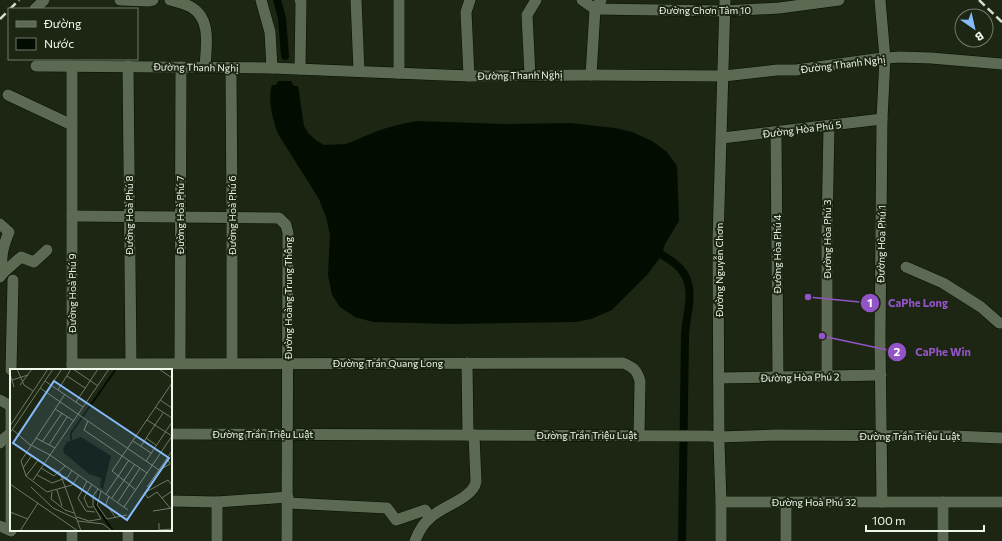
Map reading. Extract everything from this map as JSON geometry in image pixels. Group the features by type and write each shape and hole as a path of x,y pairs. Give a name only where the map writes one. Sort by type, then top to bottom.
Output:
{"street":[{"path":"36,8 44,0"},
{"path":"120,0 152,0"},
{"path":"170,0 186,4 193,8 204,22 206,33 205,67"},
{"path":"261,0 270,32 272,68"},
{"path":"300,0 300,69"},
{"path":"356,0 359,72"},
{"path":"399,0 399,73"},
{"path":"469,76 466,12 470,0"},
{"path":"530,75 527,15 536,0"},
{"path":"582,0 598,5 591,74"},
{"name":"Đường Nguyễn Chơn","path":"721,541 721,502 714,437 719,378 718,240 726,0"},
{"name":"Đường Chơn Tâm 10","path":"598,5 725,12 779,4 836,0"},
{"name":"Đường Hòa Phú 1","path":"880,0 885,58 882,119 882,502"},
{"name":"Đường Thanh Nghị","path":"36,66 272,68 469,76 591,74 724,76 777,70 796,70 885,58 931,58 1002,64"},
{"name":"Đường Hoà Phú 9","path":"72,66 72,367"},
{"name":"Đường Hoà Phú 8","path":"128,66 131,364"},
{"name":"Đường Hoà Phú 7","path":"180,363 181,67"},
{"name":"Đường Hoà Phú 6","path":"231,68 232,363"},
{"path":"8,96 72,125"},
{"name":"Đường Hòa Phú 5","path":"722,138 882,119"},
{"name":"Đường Hòa Phú 3","path":"827,376 829,126"},
{"name":"Đường Hòa Phú 4","path":"776,132 778,377"},
{"name":"Đường Hoàng Trung Thông","path":"72,216 279,218 286,225 288,233 288,541"},
{"path":"0,224 9,232 4,244 1,264 1,278"},
{"path":"1,278 21,257 34,262 47,250"},
{"path":"906,267 942,282 981,307 1002,323"},
{"path":"1,278 12,284 12,369"},
{"name":"Đường Trần Quang Long","path":"72,367 180,363 623,363 633,367 638,373 640,381 639,436"},
{"path":"415,541 421,529 430,517 468,494 475,487 476,482 471,435 467,363"},
{"name":"Đường Hòa Phú 2","path":"719,378 881,375"},
{"path":"0,400 10,407"},
{"path":"0,443 10,434"},
{"name":"Đường Trần Triệu Luật","path":"172,434 714,437 954,436 1002,438"},
{"path":"6,530 10,452"},
{"path":"172,501 217,502 288,500 387,508 396,520 425,510 430,517"},
{"path":"217,502 217,541"},
{"name":"Đường Hoà Phú 32","path":"721,502 1002,502"},
{"path":"786,502 786,541"},
{"path":"943,502 943,541"}],"water":[{"path":"278,81 291,81 294,86 298,86 304,126 308,133 324,145 346,144 380,130 417,121 503,124 570,123 615,128 632,132 652,141 667,152 677,166 679,221 665,244 662,255 647,275 612,310 591,319 576,322 452,324 373,322 355,317 340,307 332,295 328,275 330,235 326,217 319,199 278,134 276,128 271,110 270,97 272,85 276,85"}],"waterway":[{"path":"277,0 282,18 285,56"},
{"path":"662,255 674,263 684,274 688,283 690,296 685,337 682,541"}],"railway":[{"path":"11,8 19,0"},
{"path":"979,0 1002,22"},
{"path":"0,19 8,11"}],"place":[{"name":"CaPhe Long","path":"808,297"},
{"name":"CaPhe Win","path":"822,336"}]}
